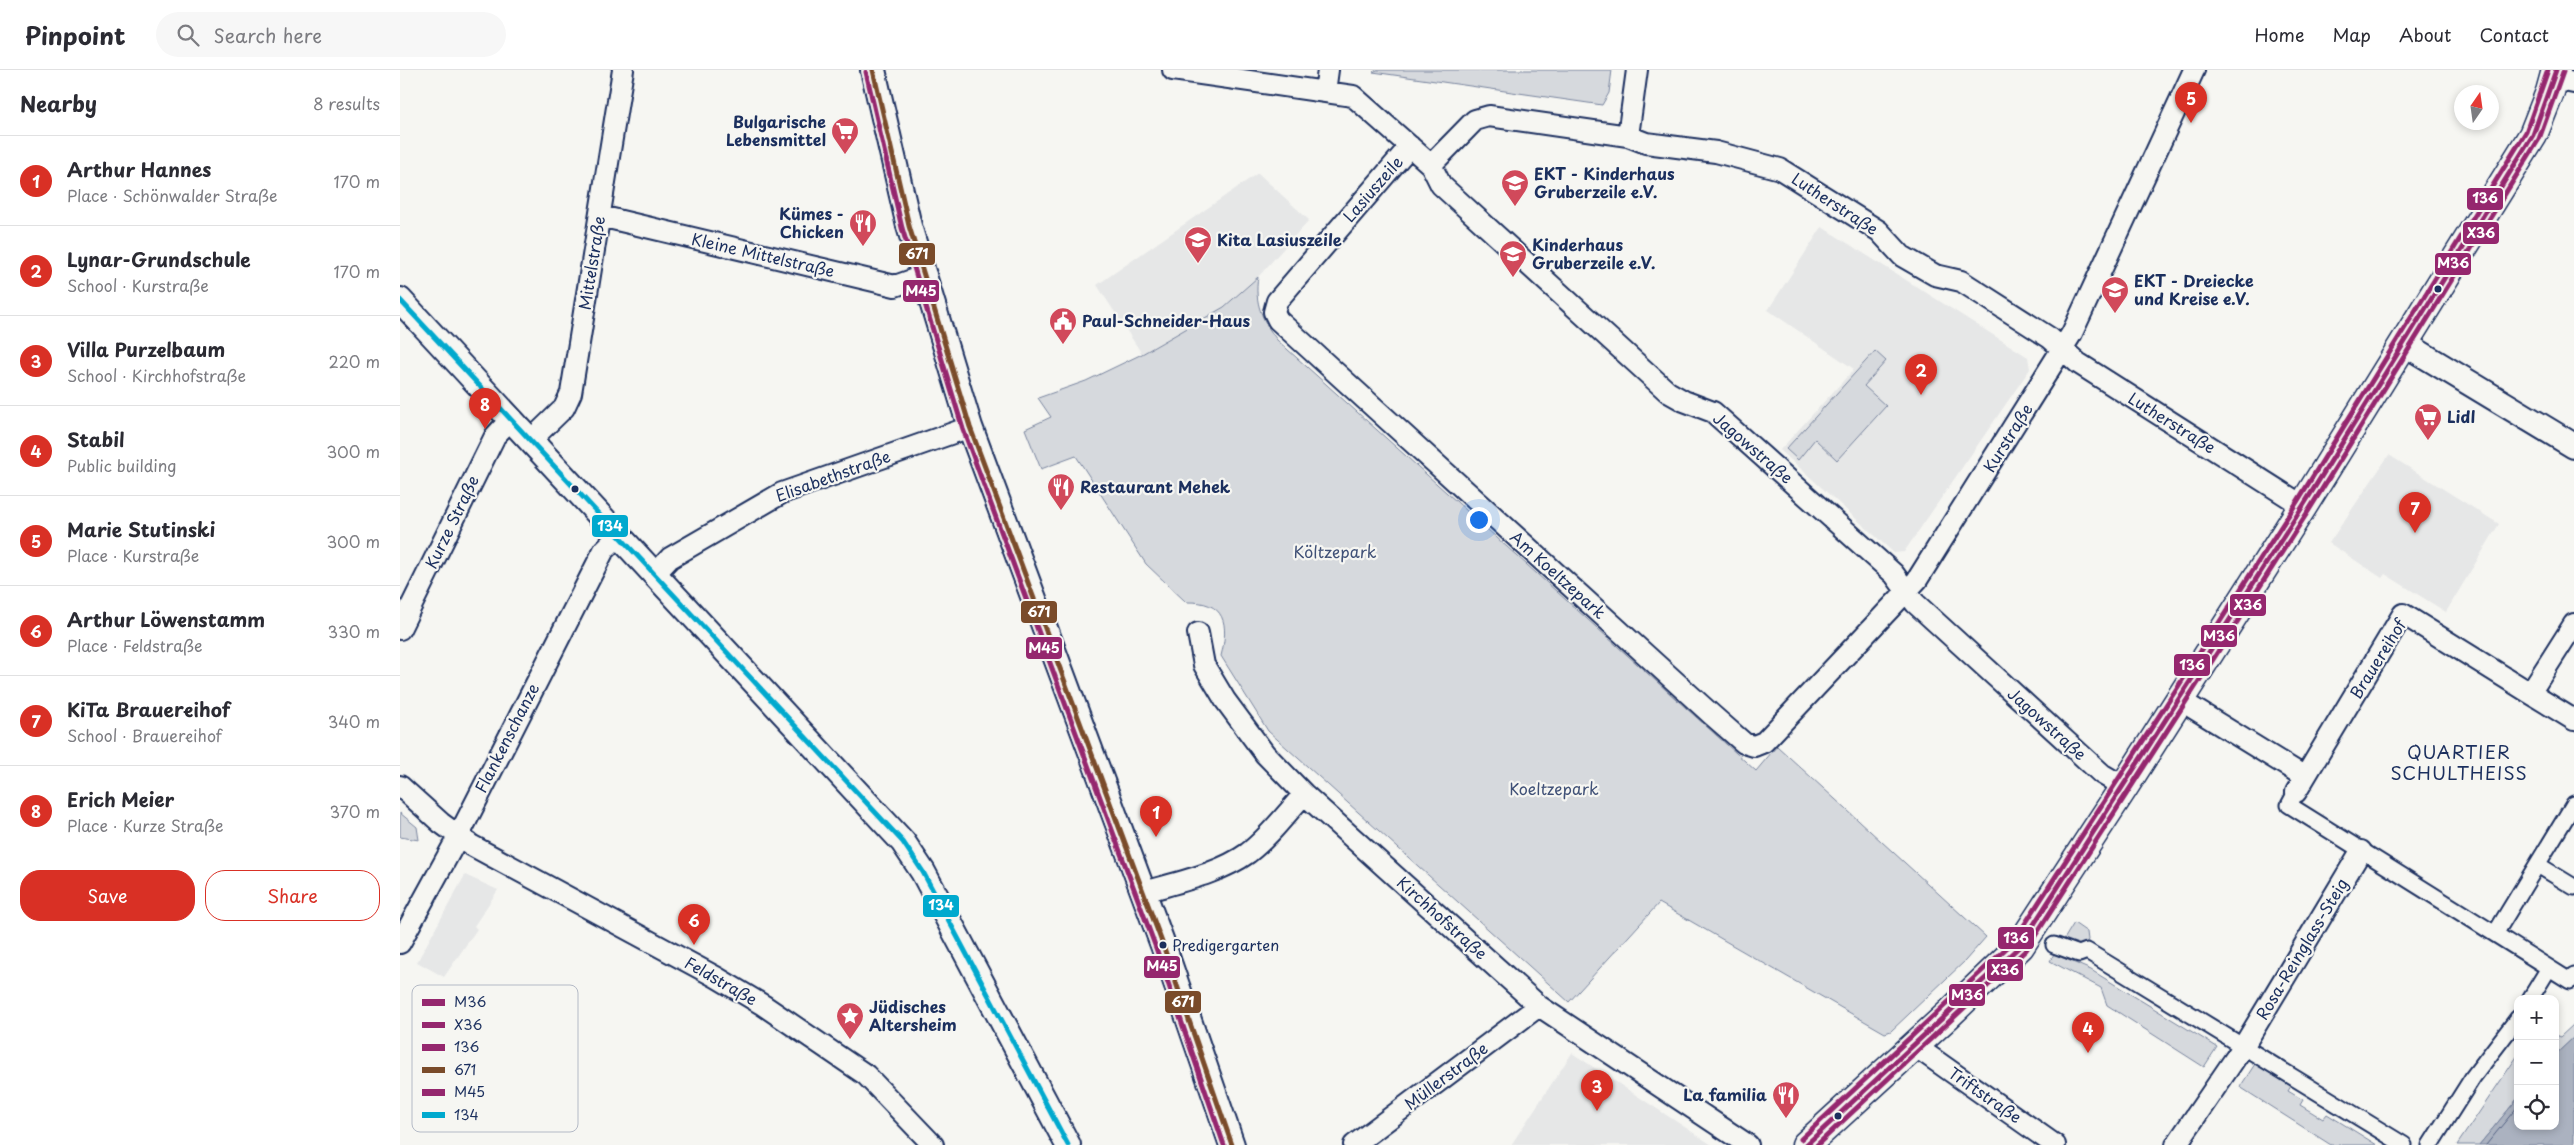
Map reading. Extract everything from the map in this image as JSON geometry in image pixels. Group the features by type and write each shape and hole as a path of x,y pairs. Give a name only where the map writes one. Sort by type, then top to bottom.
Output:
{"main road":[{"path":"1806,1145 1915,1046 2020,946 2180,700 2405,344 2533,135 2561,78"}],"street":[{"name":"Mittelstraße","path":"531,440 564,408 571,393 623,70"},
{"path":"873,70 905,208 970,427 1144,892 1232,1145"},
{"name":"Jagowstraße","path":"1173,70 1353,96 1431,164 1441,186 1668,392 1684,401 1713,412 1894,574 1915,603 2095,768 2124,787"},
{"path":"1325,92 1328,70"},
{"path":"1628,136 1637,70"},
{"name":"Kurstraße","path":"1744,743 1754,746 1764,742 1917,580 2063,350 2194,70"},
{"name":"Lutherstraße","path":"1431,164 1467,128 1482,116 1628,136 1646,143 1716,152 1780,169 1880,231 1902,256 1935,275 1961,281 2050,338 2078,363 2303,506"},
{"name":"Lasiuszeile","path":"1277,301 1410,146"},
{"name":"Kleine Mittelstraße","path":"600,216 896,286 926,275"},
{"path":"400,300 903,842 923,872 1068,1145"},
{"name":"Am Koeltzepark","path":"1277,301 1274,312 1278,320 1744,743"},
{"path":"2405,344 2574,446"},
{"name":"Kurze Straße","path":"400,629 495,436 510,420"},
{"name":"Elisabethstraße","path":"654,575 670,558 782,493 970,427"},
{"name":"Flankenschanze","path":"400,944 458,837 604,550 618,536"},
{"name":"Brauereihof","path":"2301,785 2403,614 2574,720"},
{"path":"2530,693 2574,624"},
{"name":"Kirchhofstraße","path":"1198,633 1204,665 1230,707 1264,754 1304,794 1538,1006 1748,1145"},
{"path":"2180,700 2301,785 2289,805 2548,968 2570,981 2574,975"},
{"name":"Feldstraße","path":"400,786 458,837 763,1004 866,1075 934,1145"},
{"path":"1144,892 1206,873 1247,854 1260,843 1304,794"},
{"path":"2495,934 2574,804"},
{"name":"Rosa-Reinglass-Steig","path":"2176,1145 2243,1047 2360,851"},
{"path":"2538,865 2574,887"},
{"path":"2054,945 2079,954 2087,951 2404,1145"},
{"path":"2532,995 2548,968"},
{"name":"Müllerstraße","path":"1354,1145 1538,1006"},
{"path":"2430,1145 2473,1077 2514,1023"},
{"name":"Triftstraße","path":"1915,1046 2055,1145"}],"shaded area":[{"name":"Kita Lasiuszeile","path":"1258,173 1309,220 1258,277 1224,307 1142,354 1097,285"},
{"path":"1822,227 2028,357 2030,369 1904,552 1894,553 1780,450 1854,369 1768,310"},
{"path":"2389,455 2499,524 2446,612 2385,574 2382,578 2329,543"},
{"path":"465,875 498,890 474,926 477,929 444,977 417,962"},
{"path":"1572,1053 1712,1145 1511,1145"}],"green space":[{"path":"1377,70 1612,70 1609,93 1602,105 1373,72"},
{"name":"Koeltzepark","path":"1258,277 1257,295 1260,311 1277,340 1756,771 1777,746 1986,937 1965,961 1891,1031 1885,1033 1659,903 1569,1002 1268,731 1221,656 1225,634 1222,617 1217,610 1209,606 1186,602 1146,564 1076,456 1041,469 1025,429 1051,417 1038,398 1086,381 1142,354 1224,307"},
{"path":"1875,351 1886,361 1864,386 1886,406 1837,460 1815,439 1798,460 1786,449"},
{"path":"400,813 417,827 419,840 400,837"},
{"path":"2074,923 2087,932 2088,940 2082,948 2063,941"},
{"path":"2054,954 2091,970 2217,1047 2204,1067 2107,1005 2101,988 2050,961"},
{"path":"2574,1024 2574,1037 2559,1051 2560,1037"},
{"path":"2514,1061 2514,1103 2479,1145 2457,1145"},
{"path":"2255,1064 2291,1086 2288,1091 2303,1100 2300,1105 2323,1119 2327,1114 2377,1145 2331,1145 2240,1087"}],"water":[{"path":"2574,1037 2574,1145 2479,1145 2514,1103 2514,1130 2559,1130 2559,1051"}],"transit line":[{"name":"671","path":"873,70 909,226 970,427 1163,945 1232,1145"},
{"name":"136","path":"1801,1139 2014,941 2297,502 2526,132 2548,70"},
{"name":"M36","path":"1806,1145 2020,946 2303,506 2533,135 2556,70"},
{"name":"M45","path":"866,72 902,228 963,429 1156,948 1224,1145"},
{"name":"X36","path":"1817,1145 2026,950 2309,510 2539,139 2563,72"},
{"name":"134","path":"400,300 903,842 923,872 1068,1145"}],"place":[{"name":"Marie Stutinski","path":"2191,123"},
{"name":"Bulgarische Lebensmittel","path":"845,155"},
{"name":"EKT - Kinderhaus Gruberzeile e.V.","path":"1515,207"},
{"name":"Kümes - Chicken","path":"863,247"},
{"name":"Kita Lasiuszeile","path":"1198,264"},
{"name":"Kinderhaus Gruberzeile e.V.","path":"1513,278"},
{"name":"EKT - Dreiecke und Kreise e.V.","path":"2115,314"},
{"name":"Paul-Schneider-Haus","path":"1063,345"},
{"name":"Lynar-Grundschule","path":"1921,395"},
{"name":"Erich Meier","path":"485,429"},
{"name":"Lidl","path":"2428,441"},
{"name":"Restaurant Mehek","path":"1061,511"},
{"name":"KiTa Brauereihof","path":"2415,533"},
{"name":"Arthur Hannes","path":"1156,837"},
{"name":"Arthur Löwenstamm","path":"694,945"},
{"name":"Predigergarten","path":"1163,945"},
{"name":"Jüdisches Altersheim","path":"850,1040"},
{"name":"Stabil","path":"2088,1053"},
{"name":"Villa Purzelbaum","path":"1597,1111"},
{"name":"La familia","path":"1786,1119"}],"district":[{"name":"QUARTIER SCHULTHEISS","path":"2459,763"}],"park label":[{"name":"Költzepark","path":"1335,552"}]}
